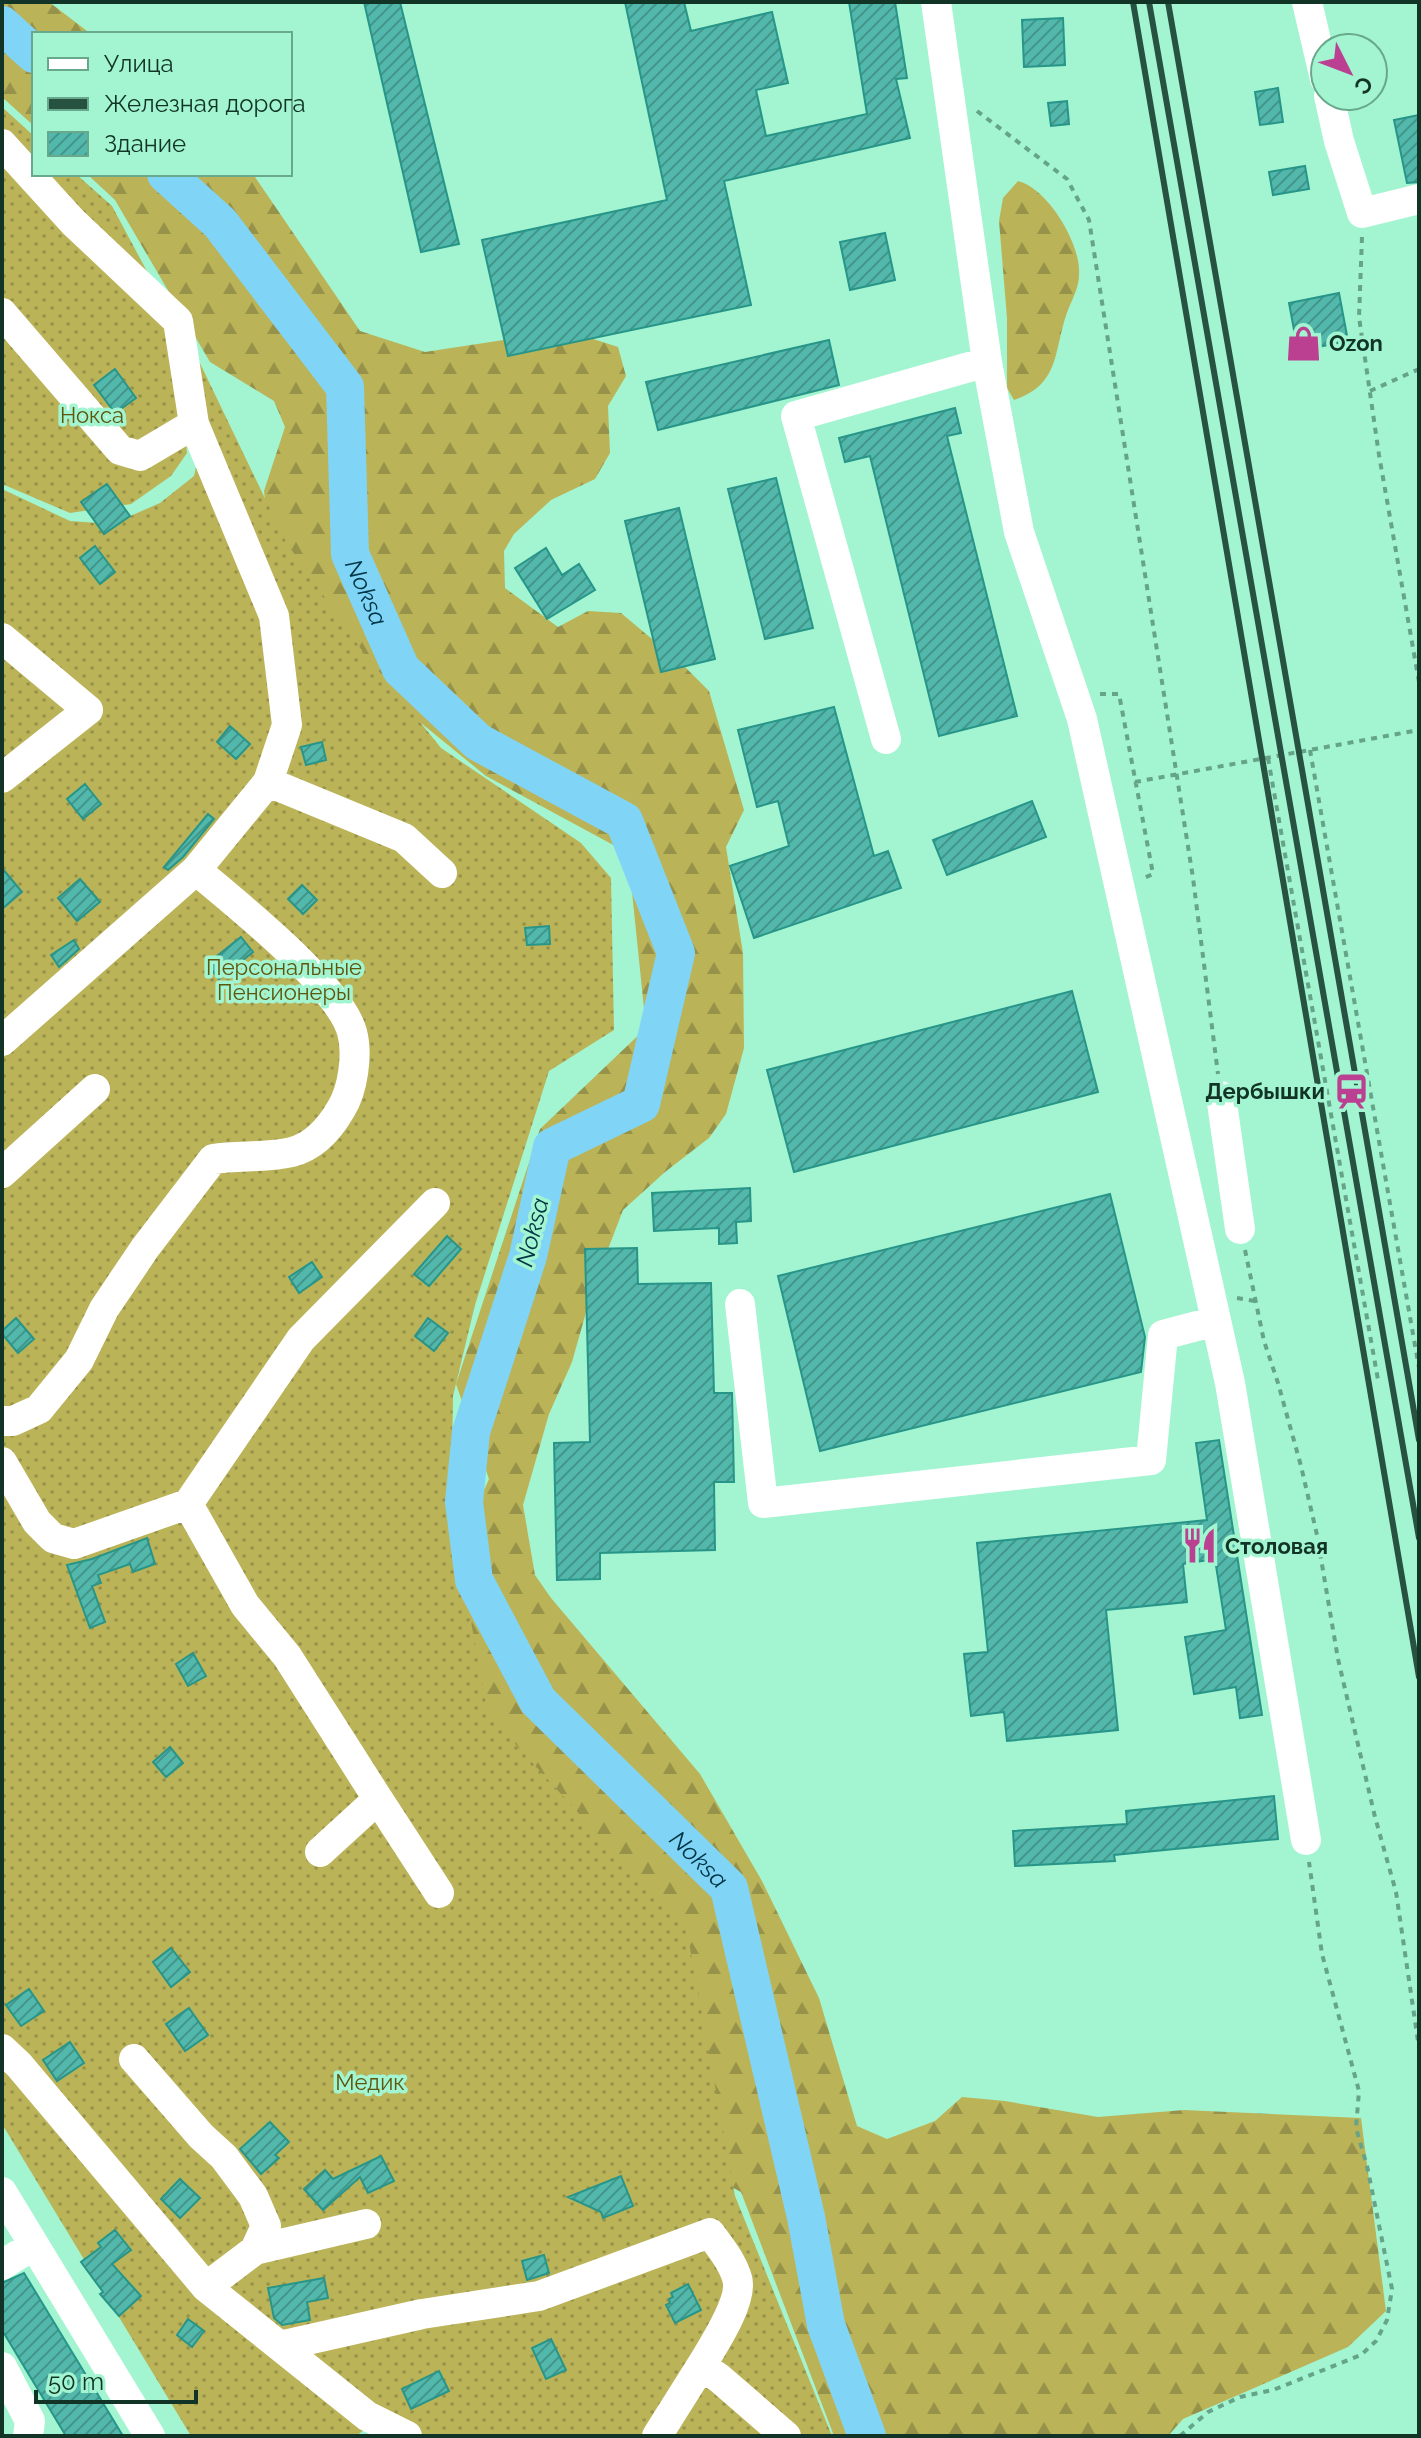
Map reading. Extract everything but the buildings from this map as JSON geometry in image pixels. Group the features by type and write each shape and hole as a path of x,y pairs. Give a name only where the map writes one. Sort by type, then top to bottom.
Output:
{"street":[{"path":"936,2 987,362 1019,532 1082,719 1184,1174 1225,1310 1230,1383 1306,1840"},
{"path":"1307,2 1314,32"},
{"path":"1333,112 1362,213 1419,199"},
{"path":"2,144 73,222 178,321 194,424 274,616 287,725 268,782 196,870 2,1041"},
{"path":"2,313 120,450 140,456 194,424"},
{"path":"886,739 796,416 987,362"},
{"path":"2,638 88,710 2,778"},
{"path":"268,782 404,838 442,873"},
{"path":"2,1421 13,1421 39,1409 79,1360 104,1309 145,1248 213,1159 293,1151 327,1132 346,1100 354,1062 352,1031 329,992 264,928 196,870"},
{"path":"2,1173 95,1089"},
{"path":"1221,1096 1240,1229"},
{"path":"1184,1174 1231,1165"},
{"path":"2,1462 37,1522 53,1538 74,1544 188,1504 301,1339 435,1203"},
{"path":"740,1304 763,1503 1151,1460 1163,1335 1225,1310"},
{"path":"188,1504 245,1605 287,1656 439,1893"},
{"path":"320,1852 378,1799"},
{"path":"2,2049 19,2065 206,2287 367,2416 407,2436"},
{"path":"134,2059 201,2136 224,2157 253,2196 266,2226 255,2250"},
{"path":"2,2192 150,2436"},
{"path":"206,2287 255,2250 366,2224"},
{"path":"280,2346 422,2314 539,2296 710,2233 728,2258 739,2281 730,2318 657,2436"},
{"path":"2,2265 34,2245"},
{"path":"701,2366 786,2436"},
{"path":"2,2367 30,2421 28,2436"}],"path":[{"path":"949,90 1067,179 1089,220 1193,878 1221,1096"},
{"path":"1362,213 1359,317 1419,682"},
{"path":"1370,391 1419,369"},
{"path":"1119,694 1153,874"},
{"path":"1135,782 1419,730"},
{"path":"1310,750 1419,1368"},
{"path":"1268,758 1378,1380"},
{"path":"1240,1229 1264,1341 1298,1454 1317,1535 1338,1659 1396,1892 1419,2048"},
{"path":"1225,1310 1255,1301"},
{"path":"1180,2436 1208,2412 1240,2397 1273,2390 1361,2355 1376,2341 1387,2320 1392,2289 1367,2166 1356,2128 1359,2091 1322,1954 1306,1840"}],"green space":[{"path":"2,2 49,2 88,32 32,32 32,124 2,97"},
{"name":"Нокса","path":"2,107 32,134 32,176 78,176 112,206 173,320 187,453 171,476 131,504 70,513 2,484"},
{"path":"89,176 254,176 360,331 425,352 537,335 584,336 618,347 626,376 608,406 610,453 595,479 551,500 514,534 504,551 505,588 558,627 588,611 621,613 709,691 744,810 726,847 743,953 744,1048 726,1114 709,1138 623,1210 592,1291 572,1362 549,1414 523,1505 535,1575 700,1774 762,1881 819,1998 857,2126 887,2139 935,2121 962,2097 1098,2117 1184,2110 1361,2118 1386,2311 1348,2347 1183,2419 1168,2436 834,2436 741,2192 705,2173 451,1758 443,1592 489,1479 456,1384 540,1129 646,1028 628,853 486,776 410,714 270,542 264,491 285,427 274,401 210,362 115,200"},
{"path":"1018,181 1040,194 1059,217 1073,244 1079,275 1048,375 1041,385 1014,400 1007,388 1007,318 999,221 1003,198"},
{"path":"197,357 286,542 361,649 441,748 581,843 611,878 614,1030 549,1071 475,1305 453,1396 451,1513 488,1714 687,1932 735,2196 832,2436 401,2436 373,2423 356,2436 191,2436 2,2124 2,489 70,521 112,524 160,503 194,476 205,430"}],"waterway":[{"name":"Noksa","path":"2,25 32,52"},
{"name":"Noksa","path":"168,176 220,223 345,387 350,554 401,669 478,742 624,821 676,953 641,1104 552,1147 528,1256 471,1432 464,1502 474,1580 538,1701 729,1888 806,2217 826,2325 867,2436"}],"railway":[{"path":"1133,2 1419,1677"},
{"path":"1149,2 1419,1538"},
{"path":"1168,2 1419,1440"}],"place":[{"name":"Ozon","path":"1303,343"},
{"name":"Дербышки","path":"1351,1091"},
{"name":"Столовая","path":"1199,1546"}],"park label":[{"name":"Персональные Пенсионеры","path":"284,980"},
{"name":"Медик","path":"370,2082"}]}
